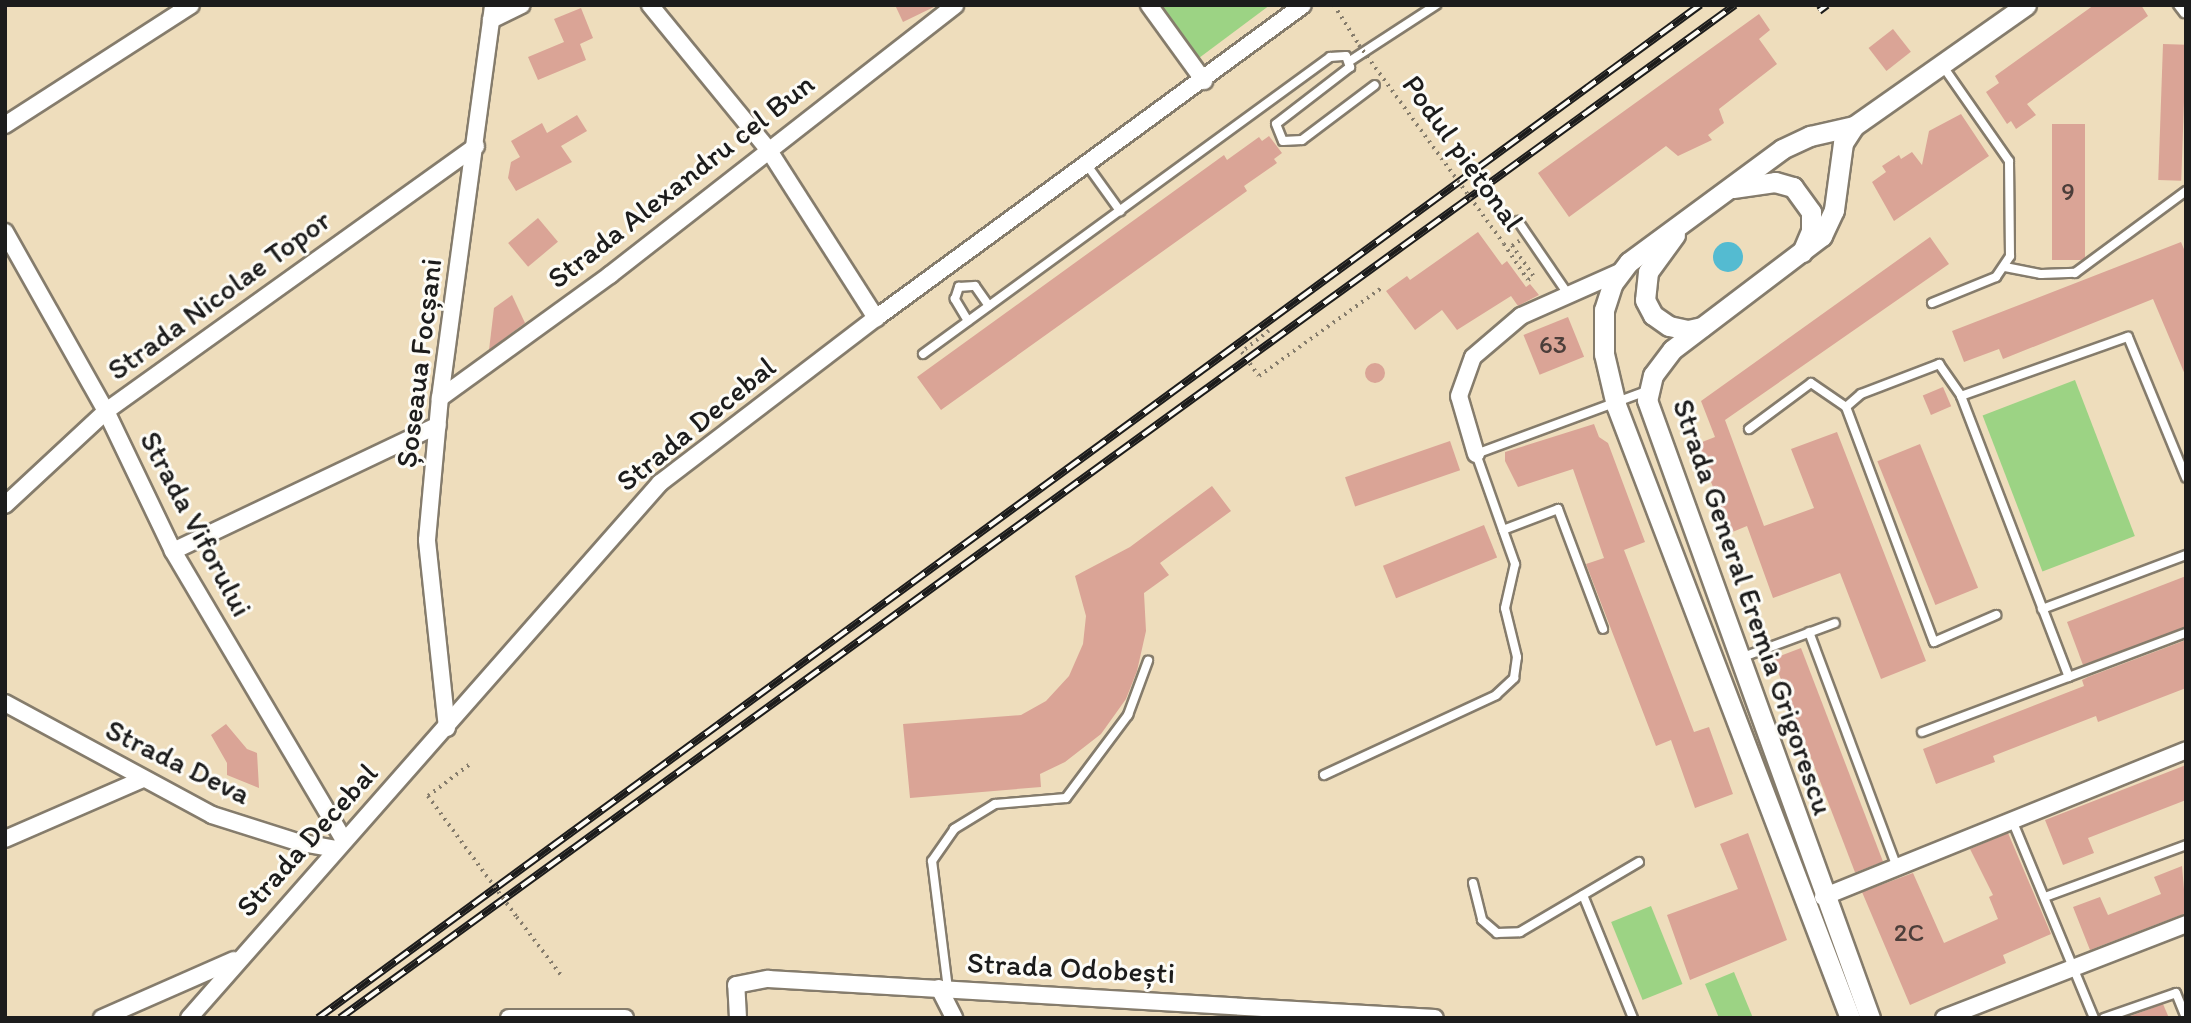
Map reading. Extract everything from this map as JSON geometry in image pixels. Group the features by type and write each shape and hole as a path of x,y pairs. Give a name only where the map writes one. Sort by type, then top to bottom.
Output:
{"street":[{"path":"5,125 191,5"},
{"path":"492,12 522,5"},
{"path":"650,5 768,149 876,318"},
{"name":"Strada Alexandru cel Bun","path":"440,398 610,275 955,5"},
{"path":"1149,5 1204,81"},
{"name":"Strada Decebal","path":"189,1018 339,844 447,729 660,483 876,318 1204,81 1303,5"},
{"path":"1476,454 1460,405 1460,387 1468,366 1505,327 1620,272 1688,219 1796,142 1853,125 2026,5"},
{"name":"Șoseaua Focșani","path":"447,729 427,541 440,398 492,12"},
{"name":"Strada General Eremia Grigorescu","path":"1853,125 1840,153 1828,229 1799,256 1665,357 1648,390 1650,414 1823,897 1870,1018"},
{"name":"Strada Nicolae Topor","path":"5,505 106,411 476,146"},
{"path":"1729,189 1775,182 1800,194 1812,222 1799,256"},
{"path":"1688,219 1648,272 1645,300 1653,315 1669,326 1688,330 1703,327"},
{"name":"Strada Viforului","path":"5,232 106,411 173,551 339,844"},
{"name":"Strada General Eremia Grigorescu","path":"1620,272 1604,310 1604,354 1616,405 1850,1018"},
{"path":"173,551 438,425"},
{"name":"Strada Deva","path":"5,703 141,780 212,815 259,832 339,844"},
{"path":"1823,897 2186,750"},
{"path":"5,839 141,780"},
{"path":"1944,1018 2076,970 2186,924"},
{"path":"102,1018 239,958"},
{"name":"Strada Odobești","path":"738,1018 736,985 768,979 1435,1018"},
{"path":"944,989 954,1018"},
{"path":"509,1018 625,1018"}],"lane":[{"path":"1375,85 1302,140 1283,141 1276,124 1344,72 1350,61 1436,5"},
{"path":"923,354 1330,57 1342,54 1350,61"},
{"path":"1933,303 1996,276 2005,267 2010,244 2009,161 1942,65"},
{"path":"1087,165 1120,211"},
{"path":"2005,267 2041,274 2075,273 2186,191"},
{"path":"1518,221 1568,295"},
{"path":"968,321 954,299 959,287 975,286 989,306"},
{"path":"1961,396 2128,337 2186,478"},
{"path":"1846,407 1861,394 1939,364 1961,396 2069,677"},
{"path":"1749,429 1811,383 1846,407 1934,642 1996,615"},
{"path":"1324,775 1507,688 1517,670 1517,657 1505,608 1516,573 1476,454 1616,405 1648,390"},
{"path":"1503,530 1559,509 1604,629"},
{"path":"2042,608 2186,555"},
{"path":"1738,659 1835,623"},
{"path":"1809,632 1898,867"},
{"path":"1922,732 2186,633"},
{"path":"944,989 932,861 954,829 995,804 1066,798 1128,715 1148,661"},
{"path":"2012,820 2094,1018"},
{"path":"2045,897 2186,845"},
{"path":"1473,883 1482,920 1497,933 1520,932 1639,862"},
{"path":"1583,895 1633,1018"},
{"path":"2104,1018 2176,993 2186,1018"}],"path":[{"name":"Podul pietonal","path":"1335,5 1339,15 1528,280 1533,276 1512,246"},
{"path":"1269,331 1242,352 1259,376 1383,288"},
{"path":"470,764 428,796 561,975"}],"green space":[{"path":"1160,5 1270,5 1199,58"},
{"path":"2075,380 2135,536 2042,571 1983,415"},
{"path":"1651,906 1682,984 1643,1000 1611,922"},
{"path":"1734,972 1753,1018 1719,1018 1705,984"}],"water":[{"path":"1728,242 1739,246 1743,257 1739,268 1728,272 1717,268 1713,257 1717,246"}],"building":[{"path":"895,5 938,5 903,22"},
{"path":"2094,5 2141,5 2148,16 2027,104 2036,115 2016,129 2011,121 2007,124 1986,92 1999,83 1995,76"},
{"path":"581,8 593,38 580,44 586,60 538,80 528,57 564,42 554,19"},
{"path":"1759,14 1770,30 1759,39 1777,64 1719,109 1724,123 1708,135 1712,140 1678,156 1666,146 1569,217 1538,173"},
{"path":"1893,29 1911,52 1886,71 1869,48"},
{"path":"2163,44 2186,45 2181,181 2158,180"},
{"path":"1961,114 1989,156 1894,221 1872,182 1886,172 1882,166 1899,155 1901,159 1912,152 1922,165 1929,131"},
{"path":"577,115 587,131 561,146 572,162 516,191 508,178 511,162 520,157 511,141 542,123 547,133"},
{"path":"2052,124 2085,124 2085,260 2052,260"},
{"path":"1269,136 1282,153 1274,159 1277,163 1244,186 1247,191 941,410 917,377 1224,155 1227,160 1259,137 1262,141"},
{"path":"538,218 558,242 528,267 508,243"},
{"path":"1478,232 1502,265 1507,261 1526,287 1530,284 1539,295 1518,306 1511,296 1457,330 1442,310 1415,330 1386,291 1407,276 1410,280"},
{"path":"1930,237 1949,264 1725,420 1764,526 1814,508 1791,449 1837,432 1926,661 1881,679 1840,573 1773,598 1747,526 1730,533 1697,444 1715,437 1701,401"},
{"path":"2181,242 2186,254 2186,377 2153,299 2003,359 1999,349 1964,362 1952,331"},
{"path":"512,295 525,323 489,350 494,308"},
{"path":"1568,317 1584,357 1540,375 1523,335"},
{"path":"1375,363 1382,366 1385,373 1382,380 1375,383 1368,380 1365,373 1368,366"},
{"path":"1943,387 1951,406 1931,415 1923,396"},
{"path":"1594,424 1599,437 1608,443 1645,542 1624,550 1694,732 1709,727 1733,794 1695,808 1671,740 1656,746 1586,564 1604,558 1573,469 1518,487 1505,461 1505,452"},
{"path":"1450,441 1460,470 1355,506 1345,477"},
{"path":"1920,444 1978,588 1935,605 1877,461"},
{"path":"1212,486 1231,511 1160,563 1169,575 1144,593 1146,631 1137,671 1126,699 1101,734 1065,762 1040,774 1041,787 910,798 903,724 1021,715 1046,701 1069,676 1083,644 1086,616 1075,576 1130,547"},
{"path":"1484,525 1497,557 1396,598 1383,566"},
{"path":"2186,576 2186,627 2083,665 2067,622"},
{"path":"2186,640 2186,688 2098,722 2096,716 1993,756 1995,762 1936,784 1923,749 2084,686 2082,680 2088,677"},
{"path":"1801,648 1883,862 1855,873 1773,659"},
{"path":"226,724 247,749 257,753 259,788 227,775 227,763 211,735"},
{"path":"2186,765 2186,800 2088,838 2094,853 2063,865 2045,820"},
{"path":"1748,833 1787,940 1690,980 1667,915 1738,889 1720,844"},
{"path":"2008,833 2051,934 2003,955 2006,963 1910,1005 1862,892 1913,873 1944,943 1998,919 1989,897 1993,895 1970,849"},
{"path":"2182,866 2186,913 2090,950 2073,907 2100,897 2108,915 2161,894 2154,877"},
{"path":"2163,1004 2169,1018 2125,1018"}],"railway":[{"path":"318,1018 1700,5"},
{"path":"340,1018 1735,5"},
{"path":"1819,11 1827,5"}]}
